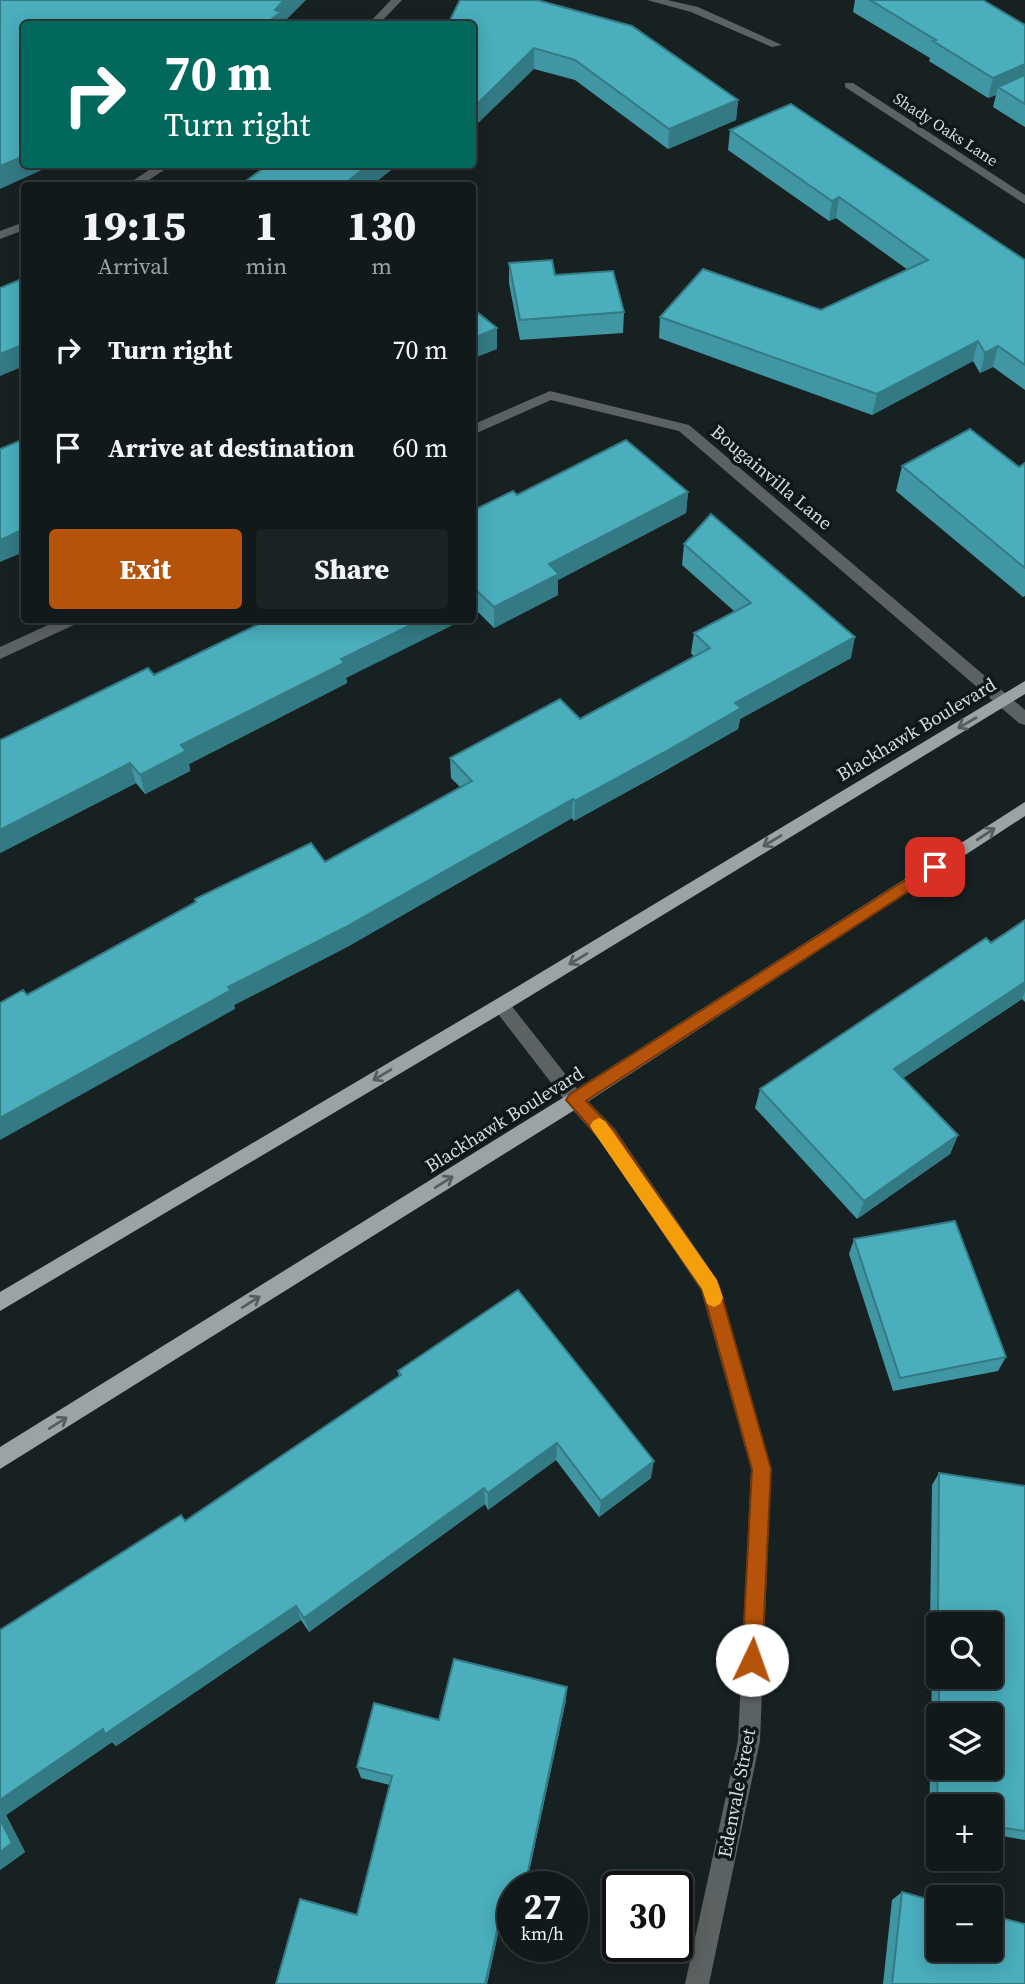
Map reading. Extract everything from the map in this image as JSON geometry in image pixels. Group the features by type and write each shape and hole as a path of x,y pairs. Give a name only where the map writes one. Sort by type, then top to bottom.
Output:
{"main road":[{"name":"Blackhawk Boulevard","path":"0,1302 501,1005 1005,702 1025,687"},
{"name":"Blackhawk Boulevard","path":"0,1459 575,1100 1025,808"}],"street":[{"path":"376,21 397,0"},
{"path":"652,0 694,9 776,46"},
{"name":"Shady Oaks Lane","path":"849,85 1025,200"},
{"path":"138,182 160,168"},
{"path":"0,235 21,227"},
{"name":"Bougainvilla Lane","path":"476,429 550,395 684,428 1025,719"},
{"path":"0,653 65,623"},
{"name":"Edenvale Street","path":"501,1005 575,1100 608,1135 710,1286 761,1469 748,1741 697,1984"}],"building":[{"path":"0,0 284,0 275,10 281,12 269,21 21,21 21,157 0,166"},
{"path":"460,0 537,0 632,26 738,100 669,129 575,60 534,48 476,105 476,21 450,21"},
{"path":"870,0 983,0 1025,25 1025,64 993,78"},
{"path":"1025,75 1025,104 998,87"},
{"path":"791,104 1025,260 1025,365 998,346 985,353 978,341 877,394 660,317 703,269 821,310 928,260 839,197 832,201 730,130"},
{"path":"264,168 365,168 348,181 350,182 244,182"},
{"path":"552,260 555,275 613,271 624,312 520,320 509,263"},
{"path":"21,279 21,345 0,354 0,288"},
{"path":"476,311 497,328 476,337"},
{"path":"970,429 1019,467 1025,463 1025,568 902,466"},
{"path":"21,440 21,530 0,540 0,449"},
{"path":"626,440 688,492 549,564 559,574 494,607 476,592 476,509 513,491 517,495"},
{"path":"711,514 855,637 735,703 741,708 663,753 575,801 573,799 344,928 228,987 231,990 0,1118 0,1003 23,990 27,995 196,902 195,899 311,843 325,862 472,781 450,758 560,699 580,719 710,648 694,633 751,603 684,544"},
{"path":"261,623 415,623 341,659 344,663 181,745 186,751 140,775 130,763 0,830 0,740 148,668 154,675"},
{"path":"1025,920 1025,982 894,1069 958,1135 864,1201 760,1089 986,938 991,943"},
{"path":"955,1221 1006,1357 900,1378 854,1239"},
{"path":"518,1290 654,1461 601,1501 557,1443 488,1493 484,1488 304,1618 296,1606 105,1734 103,1729 0,1800 0,1630 181,1515 185,1521 401,1375 398,1371"},
{"path":"939,1473 1025,1486 1025,1831 1003,1828 1003,1794 937,1794 938,1780 1003,1780 1003,1703 939,1703 939,1689 1003,1689 1003,1612 938,1612"},
{"path":"454,1659 567,1687 528,1871 497,1871 497,1931 485,1984 276,1984 300,1899 357,1915 392,1776 357,1767 374,1703 439,1720"},
{"path":"0,1819 12,1843 0,1852"},
{"path":"902,1892 926,1899 926,1962 1003,1962 1003,1918 1025,1924 1025,1984 892,1984"}],"slow traffic":[{"path":"599,1126 608,1135 710,1286 714,1298"}],"route":[{"path":"752,1660 761,1469 710,1286 608,1135 575,1100 935,867"}]}
